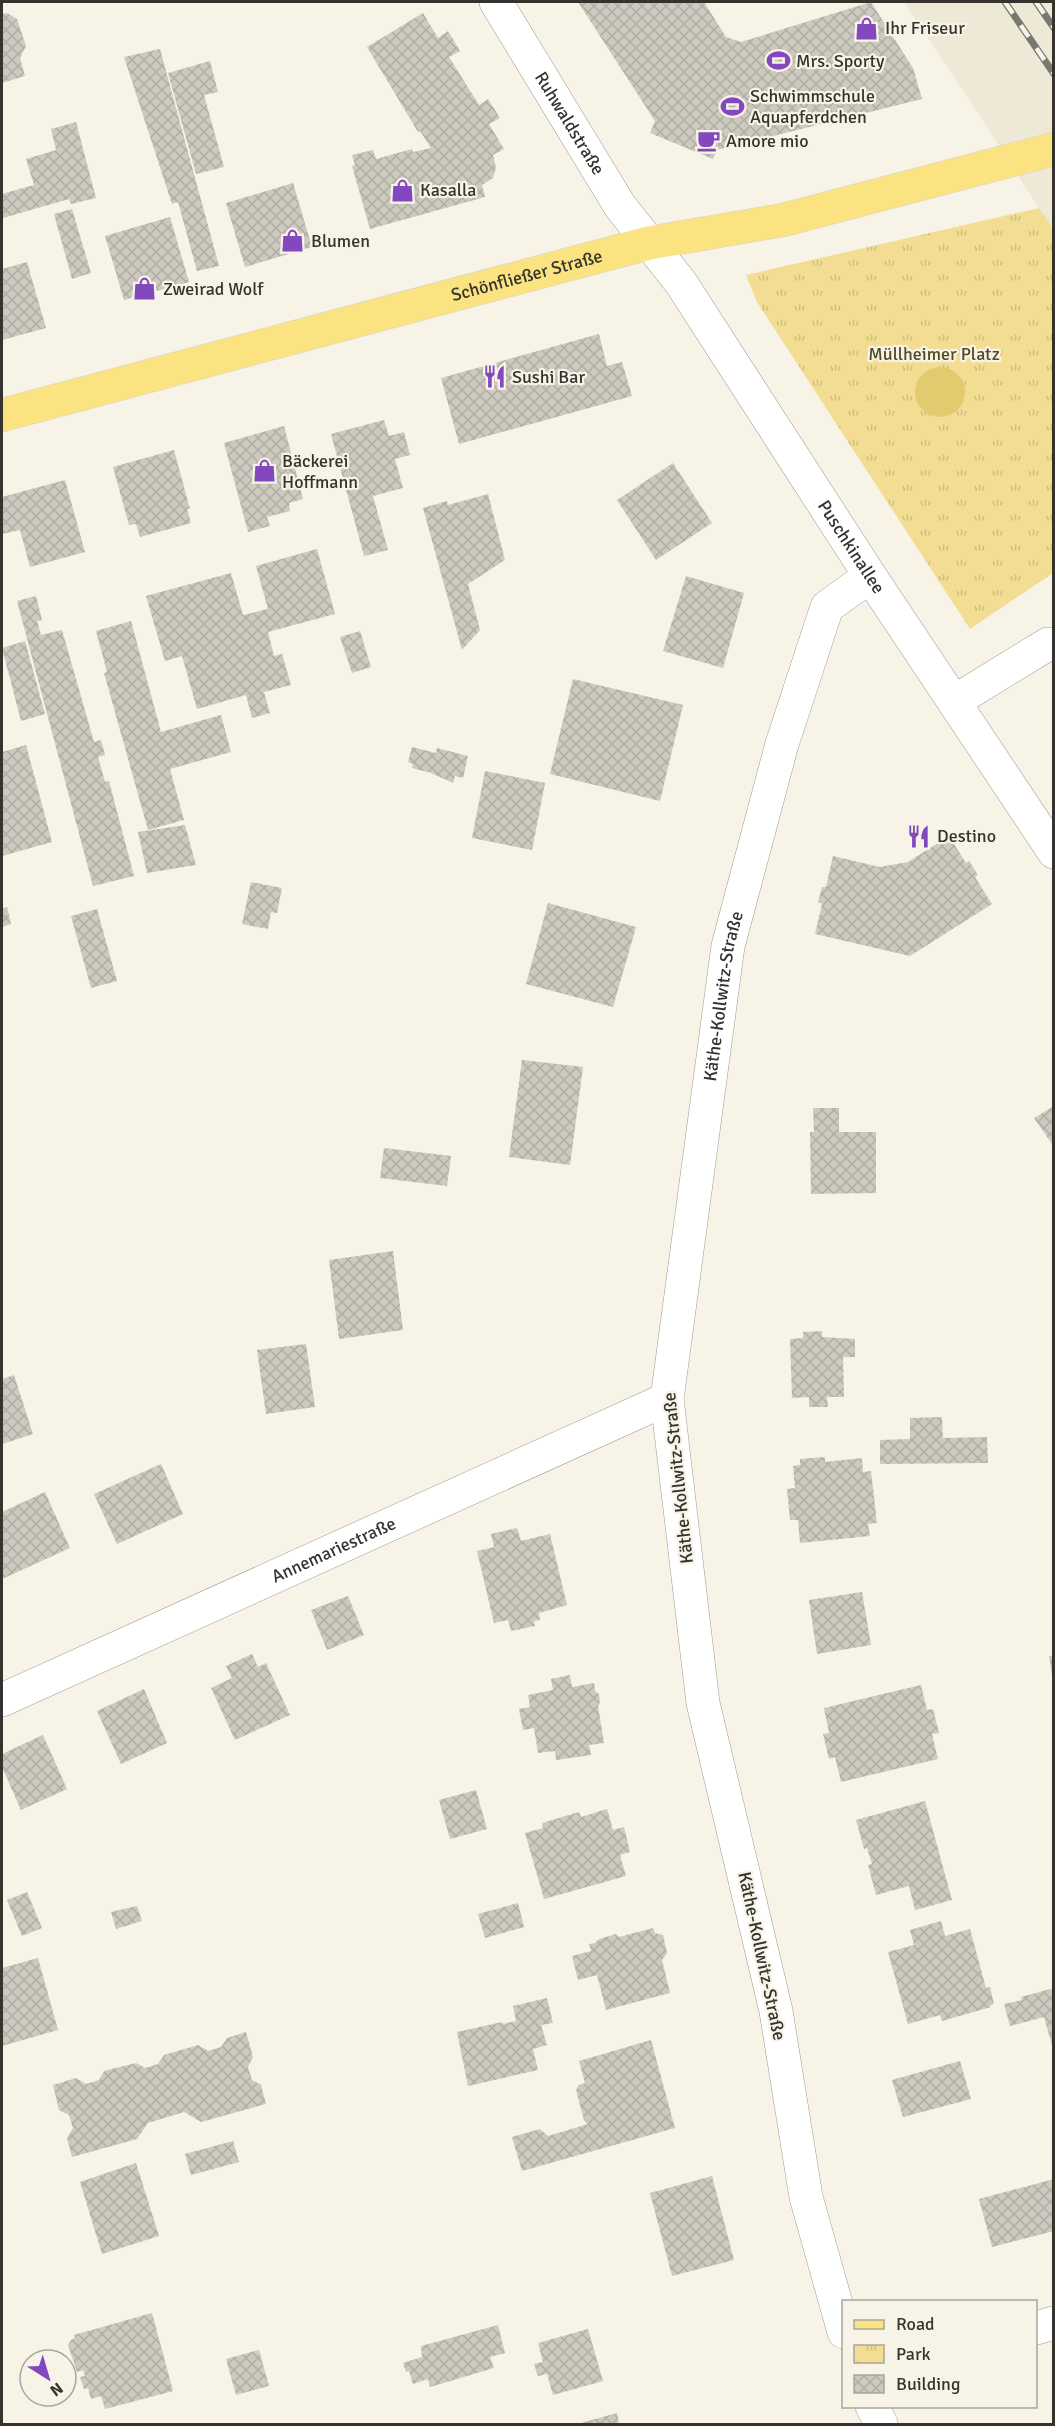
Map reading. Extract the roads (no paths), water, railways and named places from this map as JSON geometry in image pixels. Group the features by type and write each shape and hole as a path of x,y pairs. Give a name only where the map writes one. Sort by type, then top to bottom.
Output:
{"main road":[{"name":"Schönfließer Straße","path":"2,415 649,243 783,220 1053,149"}],"street":[{"name":"Ruhwaldstraße","path":"496,2 620,207 649,243"},
{"name":"Puschkinallee","path":"649,243 681,283 870,576 1053,852"},
{"name":"Käthe-Kollwitz-Straße","path":"842,2328 806,2197 776,2011 704,1703 667,1399 728,946 782,744 827,607 870,576"},
{"path":"955,701 1048,644"},
{"name":"Annemariestraße","path":"2,1700 667,1399"},
{"path":"1037,2327 1053,2323"},
{"path":"853,2424 854,2408"},
{"path":"863,2408 867,2424"},
{"path":"873,2408 881,2424"}],"railway":[{"path":"1005,2 1054,74"},
{"path":"1036,2 1054,28"}],"place":[{"name":"Ihr Friseur","path":"867,28"},
{"name":"Mrs. Sporty","path":"778,61"},
{"name":"Schwimmschule Aquapferdchen","path":"732,106"},
{"name":"Amore mio","path":"708,141"},
{"name":"Kasalla","path":"402,190"},
{"name":"Blumen","path":"293,241"},
{"name":"Zweirad Wolf","path":"145,289"},
{"name":"Sushi Bar","path":"494,377"},
{"name":"Bäckerei Hoffmann","path":"264,471"},
{"name":"Destino","path":"919,836"}],"park label":[{"name":"Müllheimer Platz","path":"934,354"}]}
